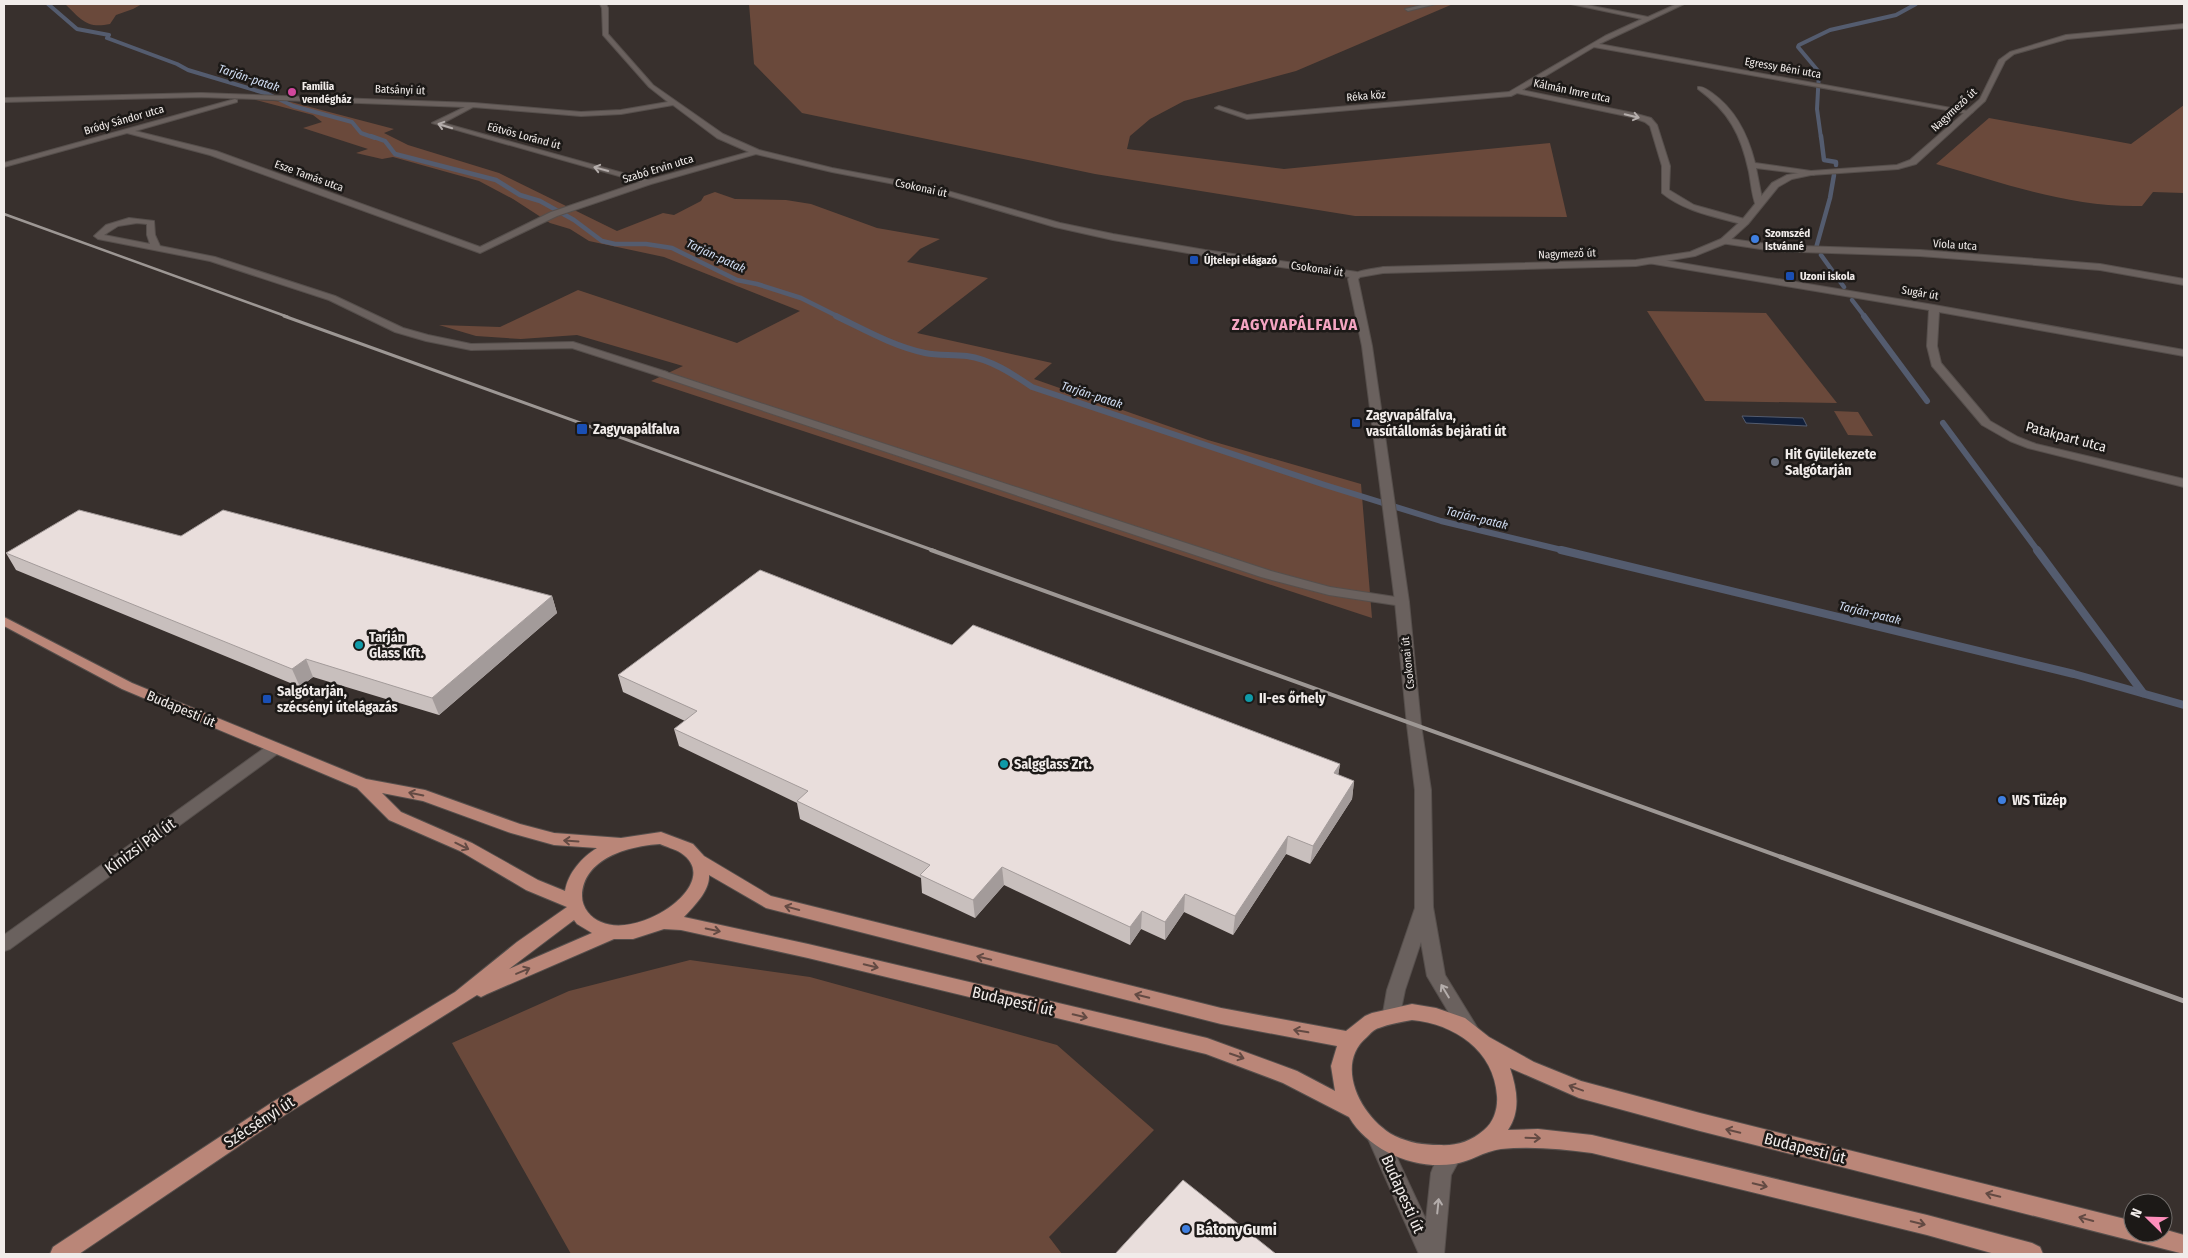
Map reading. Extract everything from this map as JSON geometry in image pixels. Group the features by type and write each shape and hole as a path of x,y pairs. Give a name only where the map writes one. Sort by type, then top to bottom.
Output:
{"main road":[{"name":"Csokonai út","path":"1357,274 1353,279 1353,285 1367,346 1386,479"},
{"name":"Budapesti út","path":"4,622 127,686 363,784 425,796 509,826 554,839 620,844"},
{"name":"Budapesti út","path":"363,784 395,816 466,847 532,885 574,905"},
{"path":"642,838 661,838 677,842 690,849 699,861 702,871 701,882 696,893 688,904 665,922 638,931 612,932 595,928 583,921 574,905 576,882 588,864 620,844 642,838"},
{"path":"699,861 766,901 1212,1014 1349,1040"},
{"name":"Szécsényi út","path":"462,997 574,905"},
{"name":"Budapesti út","path":"665,922 681,923 808,951 1207,1046 1290,1077 1352,1109"},
{"name":"Szécsényi út","path":"61,1254 278,1109 462,997 612,932"},
{"path":"1484,1143 1496,1132 1504,1119 1508,1104 1508,1088 1496,1058 1478,1038 1453,1021 1433,1014 1412,1012 1392,1013 1367,1022 1349,1040 1340,1065 1345,1095 1352,1109 1376,1134 1393,1145 1413,1152 1433,1156 1452,1155 1484,1143 1509,1138 1550,1139 1592,1144 1927,1225 2032,1254"},
{"name":"Budapesti út","path":"1478,1038 1527,1068 1579,1089 1700,1122 2123,1228"}],"street":[{"name":"Csokonai út","path":"603,4 605,8 604,30 608,39 651,86 720,136 756,152 832,170 937,190 1058,225 1105,236 1205,253 1357,274"},
{"path":"1408,9 1433,4"},
{"path":"1574,4 1646,18"},
{"name":"Kálmán Imre utca","path":"1516,91 1593,45 1646,18 1681,4"},
{"name":"Nagymező út","path":"1357,274 1383,270 1524,267 1651,261 1692,254 1724,241 1745,222 1775,185 1782,180 1811,173 1885,169 1910,164 1983,100 2002,60 2012,53 2066,37 2184,26"},
{"name":"Egressy Béni utca","path":"1593,45 1969,112"},
{"path":"1700,88 1716,98 1730,113 1748,146 1759,204"},
{"name":"Kálmán Imre utca","path":"1516,91 1633,115 1648,120 1653,125 1666,166 1665,191 1676,199 1688,204 1745,222"},
{"name":"Réka köz","path":"1219,108 1247,118 1511,94 1516,91"},
{"name":"Batsányi út","path":"4,100 191,95 250,96 474,105 588,114 621,112 674,103"},
{"name":"Bródy Sándor utca","path":"4,165 250,96"},
{"name":"Eötvös Loránd út","path":"474,105 436,123 648,182"},
{"name":"Esze Tamás utca","path":"127,131 213,153 480,250 554,214"},
{"name":"Szabó Ervin utca","path":"554,214 648,182 756,152"},
{"name":"Nagymező út","path":"1752,165 1811,173"},
{"path":"156,247 151,235 151,223 140,220 113,226 103,230 98,236 212,259 332,298 399,330 426,338 471,347 573,345 1266,574 1329,591 1402,602"},
{"name":"Viola utca","path":"1724,241 1774,248 1920,253 2100,267 2128,270 2184,282"},
{"name":"Sugár út","path":"1651,261 1879,298 2184,353"},
{"name":"Patakpart utca","path":"1934,308 1932,346 1936,364 1986,422 2014,439 2032,446 2184,483"},
{"name":"Csokonai út","path":"1386,479 1423,790 1424,906"},
{"name":"Kinizsi Pál út","path":"4,944 275,748"},
{"path":"1392,1013 1396,990 1424,906"},
{"path":"1424,906 1436,976 1478,1038"},
{"name":"Budapesti út","path":"1376,1134 1431,1254"},
{"name":"Budapesti út","path":"1431,1254 1441,1173 1452,1155"}],"shaded area":[{"path":"65,4 142,4 116,15 110,24 95,25 84,21"},
{"path":"749,4 1453,4 1296,71 1184,101 1150,119 1130,136 1127,149 1284,169 1550,143 1567,217 1355,216 1095,174 802,113 754,64"},
{"path":"256,100 291,102 394,129 384,133 408,145 499,173 617,231 663,213 674,215 701,201 704,196 715,192 735,199 786,200 811,204 877,228 940,239 920,249 907,262 988,278 917,333 1052,363 1034,379 1208,440 1361,484 1372,618 651,381 683,366 577,335 521,339 476,336 439,325 500,327 578,290 737,343 800,311 664,257 589,241 570,229 550,223 513,199 479,181 393,157 382,159 356,153 368,149 303,128 322,122 313,115"},
{"path":"2184,105 2184,193 2153,192 2142,206 2116,206 2063,199 1936,164 1989,118 2131,144"},
{"path":"1647,311 1766,313 1837,403 1705,401"},
{"path":"1834,411 1858,412 1873,436 1848,435"},
{"path":"690,960 810,977 1057,1045 1154,1130 1049,1237 1062,1254 571,1254 452,1043 569,991"}],"water":[{"path":"1742,416 1803,418 1807,426 1746,423"}],"building":[{"name":"Tarján Glass Kft.","path":"79,510 181,536 223,510 552,596 432,698 306,659 292,669 6,553"},
{"name":"Salgglass Zrt.","path":"760,570 952,645 973,625 1340,764 1334,773 1354,781 1313,846 1288,836 1235,916 1185,894 1165,922 1142,911 1130,927 1002,867 973,900 920,875 930,865 797,801 808,791 674,729 697,711 618,675"},
{"path":"1183,1180 1276,1254 1115,1254"}],"waterway":[{"name":"Tarján-patak","path":"48,4 77,29 109,35 107,38 177,64 188,70 268,94 293,106 352,122 361,133 375,138"},
{"path":"1821,138 1817,109 1819,72 1798,47 1799,45 1830,30 1896,15 1916,4"},
{"name":"Tarján-patak","path":"371,136 385,141 395,154 496,180 520,195 540,201 574,220 602,241 615,244 646,244 672,248 737,280 757,284 801,298 839,317"},
{"path":"1821,136 1824,160 1836,162 1836,165"},
{"path":"1816,248 1830,198 1834,175"},
{"path":"1821,255 1844,287"},
{"path":"1852,300 1865,317"},
{"name":"Tarján-patak","path":"836,316 879,337 913,350 930,354 967,356 984,360 1009,372 1032,387 1325,485 1441,521 1566,551"},
{"path":"1864,316 1927,401"},
{"path":"1943,423 2038,551"},
{"name":"Tarján-patak","path":"1561,550 2074,674 2184,705"},
{"path":"2037,550 2143,693"}],"railway":[{"path":"4,214 288,317"},
{"path":"284,316 935,551"},
{"path":"931,550 1784,858"},
{"path":"1781,857 2184,1001"}],"place":[{"name":"Familia vendégház","path":"292,92"},
{"name":"Szomszéd Istvánné","path":"1755,239"},
{"name":"Újtelepi elágazó","path":"1194,260"},
{"name":"Uzoni iskola","path":"1790,276"},
{"name":"Zagyvapálfalva, vasútállomás bejárati út","path":"1356,423"},
{"name":"Zagyvapálfalva","path":"582,429"},
{"name":"Hit Gyülekezete Salgótarján","path":"1775,462"},
{"name":"Tarján Glass Kft.","path":"359,645"},
{"name":"II-es őrhely","path":"1249,698"},
{"name":"Salgótarján, szécsényi útelágazás","path":"267,699"},
{"name":"Salgglass Zrt.","path":"1004,764"},
{"name":"WS Tüzép","path":"2002,800"},
{"name":"BátonyGumi","path":"1186,1229"}],"district":[{"name":"ZAGYVAPÁLFALVA","path":"1295,324"}]}
